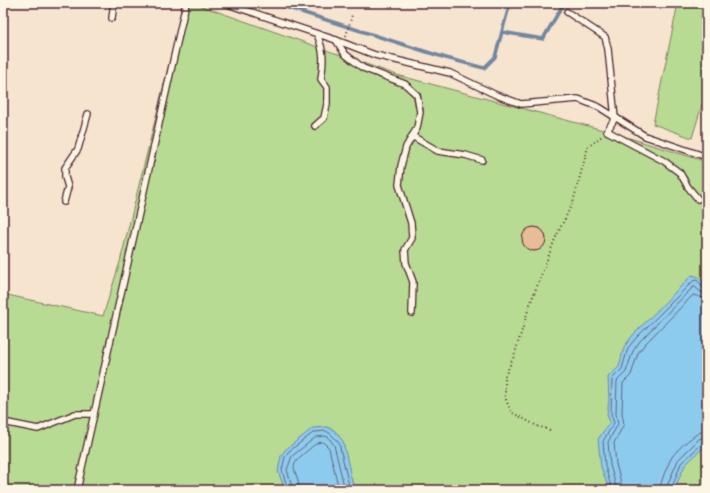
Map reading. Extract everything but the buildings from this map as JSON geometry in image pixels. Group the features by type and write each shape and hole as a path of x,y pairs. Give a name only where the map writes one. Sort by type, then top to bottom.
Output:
{"lane":[{"path":"112,18 114,3"},
{"path":"77,490 186,3"},
{"path":"224,3 336,40 375,55 450,73 496,95 521,104 578,99 598,107 645,136 707,157"},
{"path":"567,12 605,37 608,49 615,118 607,131 664,161 680,173 688,187 698,199"},
{"path":"315,126 324,118 327,104 327,87 321,79 323,48 317,34"},
{"path":"336,40 345,54 363,68 405,84 417,95 420,112 417,128 406,147 402,160 399,185 411,223 412,238 405,250 406,263 413,282 412,313"},
{"path":"64,202 68,187 66,168 78,149 88,114"},
{"path":"412,136 438,151 465,155 482,160"},
{"path":"3,422 38,429 75,414 94,414"}],"path":[{"path":"344,43 352,15"},
{"path":"550,430 537,426 511,412 505,397 506,376 514,356 530,304 552,246 573,202 588,147 607,131"}],"green space":[{"path":"184,3 193,3 397,75 607,131 707,162 707,490 3,490 3,294 103,316 120,262"},
{"path":"678,3 707,3 707,88 692,138 653,124"}],"water":[{"path":"692,275 699,277 707,286 707,444 685,465 674,490 609,490 601,467 598,439 610,422 607,415 609,400 608,377 619,367 624,347 633,335"},
{"path":"327,427 334,430 343,441 354,490 285,490 278,471 281,456 285,450 313,428"}],"waterway":[{"path":"273,3 446,58 484,68 495,57 510,3"},
{"path":"502,32 543,39 564,3"}]}
